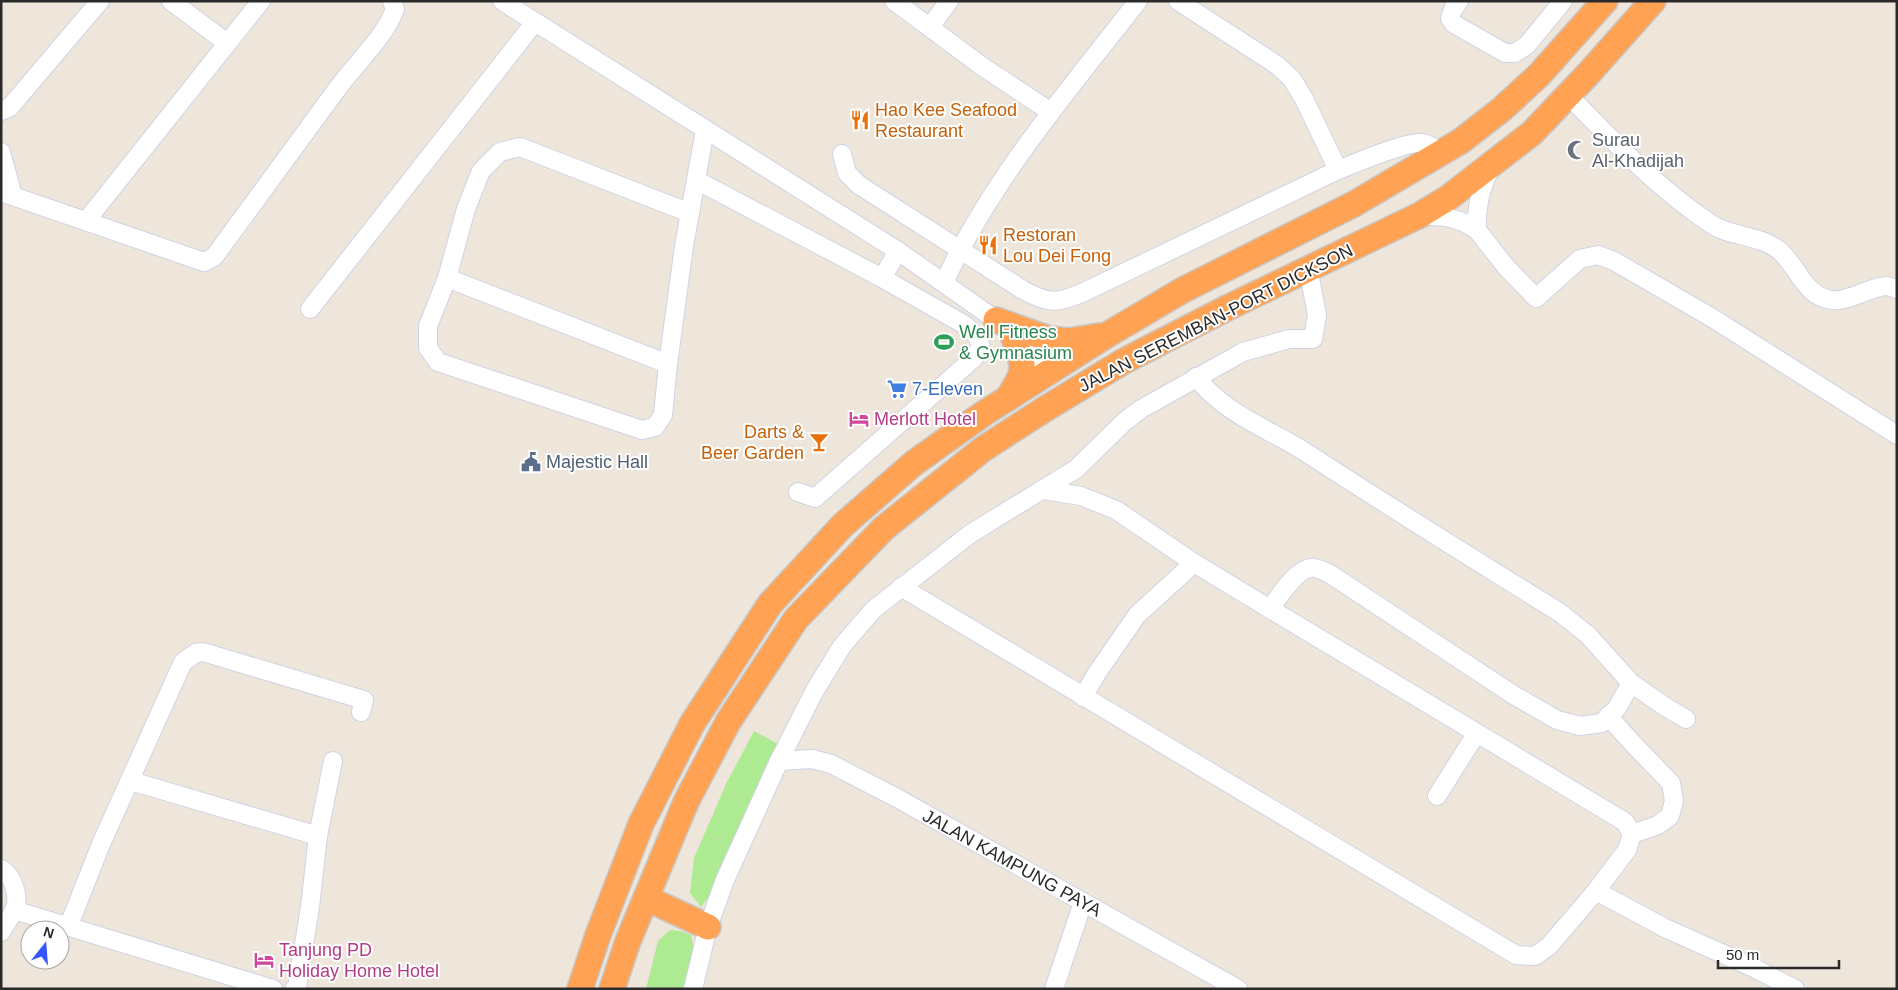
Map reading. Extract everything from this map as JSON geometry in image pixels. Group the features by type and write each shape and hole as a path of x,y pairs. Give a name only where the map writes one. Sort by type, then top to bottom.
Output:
{"highway":[{"name":"JALAN SEREMBAN-PORT DICKSON","path":"580,989 598,935 641,824 692,724 770,604 843,524 914,463 1008,398 1107,335 1183,290 1354,204 1442,154 1502,109 1533,81 1605,1"},
{"name":"JALAN SEREMBAN-PORT DICKSON","path":"612,989 646,898 686,802 728,722 796,619 884,528 983,449 1044,409 1124,361 1308,268 1420,215 1448,198 1532,133 1653,1"},
{"path":"1051,371 1062,375 1077,373 1172,323 1203,309 1227,308"},
{"path":"1004,327 1049,340 1068,341 1107,335"},
{"path":"1004,327 1024,365 1020,379 1008,398"},
{"path":"646,898 708,928"}],"street":[{"path":"1,111 10,107 100,1"},
{"path":"172,1 227,43"},
{"path":"86,221 261,1"},
{"path":"1,152 7,194 204,262 214,257 350,73 384,33 395,9 392,1"},
{"path":"502,1 898,251 1004,327 1051,371"},
{"path":"894,1 983,67 1051,112"},
{"path":"930,27 949,1"},
{"path":"944,283 959,249 1005,178 1051,112 1138,1"},
{"path":"1178,1 1276,65 1292,79 1304,99 1338,170"},
{"path":"1459,1 1453,9 1450,18 1454,24 1505,53 1515,53 1527,45 1563,1"},
{"path":"310,309 535,22"},
{"path":"1568,95 1626,155 1682,203 1713,226 1732,233 1756,238 1780,251 1810,291 1832,301 1885,286 1897,289"},
{"path":"690,213 520,148 500,152 481,171 466,209 446,278 428,326 428,348 438,362 642,430 655,426 663,415 668,364 690,213 705,130"},
{"path":"842,154 847,173 858,185 1036,297 1051,302 1066,300 1338,170 1405,146 1420,143 1431,145 1442,154"},
{"path":"1477,230 1476,216 1482,183 1493,163"},
{"path":"696,180 882,278 965,325 978,337 981,348 974,358 815,498 798,492"},
{"path":"1420,215 1447,217 1464,222 1477,230 1506,267 1536,298 1580,259 1598,255 1614,261 1714,319 1897,435"},
{"path":"882,278 898,251"},
{"path":"693,989 708,928 725,880 779,760 814,692 842,646 873,610 900,587 970,534 1076,470 1124,422 1141,409 1243,352 1289,339 1313,338 1317,316 1308,268"},
{"path":"446,278 668,364"},
{"path":"1196,377 1208,392 1236,414 1287,441 1559,612 1588,635 1631,682 1686,719"},
{"path":"900,587 1516,955 1535,956 1549,946 1596,891 1627,850 1632,834 1625,822 1194,563 1116,510 1081,496 1044,490"},
{"path":"1083,697 1137,615 1194,563"},
{"path":"1270,609 1294,578 1305,568 1315,568 1338,580 1512,694 1556,720 1580,726 1602,723 1617,708 1631,682"},
{"path":"70,922 101,844 183,662 196,653 203,652 364,700 361,712"},
{"path":"1608,716 1671,782 1674,801 1670,816 1658,825 1632,834"},
{"path":"1437,796 1476,734"},
{"name":"JALAN KAMPUNG PAYA","path":"779,760 812,759 831,764 897,798 1238,989"},
{"path":"294,989 297,988 310,907 318,836 332,761"},
{"path":"131,781 318,836"},
{"path":"1,869 11,878 14,885 16,902 14,910 1,932"},
{"path":"1596,891 1665,928 1752,967 1794,989"},
{"path":"1054,989 1082,902"},
{"path":"14,910 51,920"},
{"path":"70,925 273,989"}],"green space":[{"path":"754,731 778,744 716,887 701,907 690,893 694,858 726,784"},
{"path":"670,930 691,935 695,954 687,989 646,989 658,941"}],"place":[{"name":"Hao Kee Seafood Restaurant","path":"860,120"},
{"name":"Surau Al-Khadijah","path":"1577,150"},
{"name":"Restoran Lou Dei Fong","path":"988,245"},
{"name":"Well Fitness & Gymnasium","path":"944,342"},
{"name":"7-Eleven","path":"897,389"},
{"name":"Merlott Hotel","path":"859,419"},
{"name":"Darts & Beer Garden","path":"819,442"},
{"name":"Majestic Hall","path":"531,462"},
{"name":"Tanjung PD Holiday Home Hotel","path":"264,960"}]}
